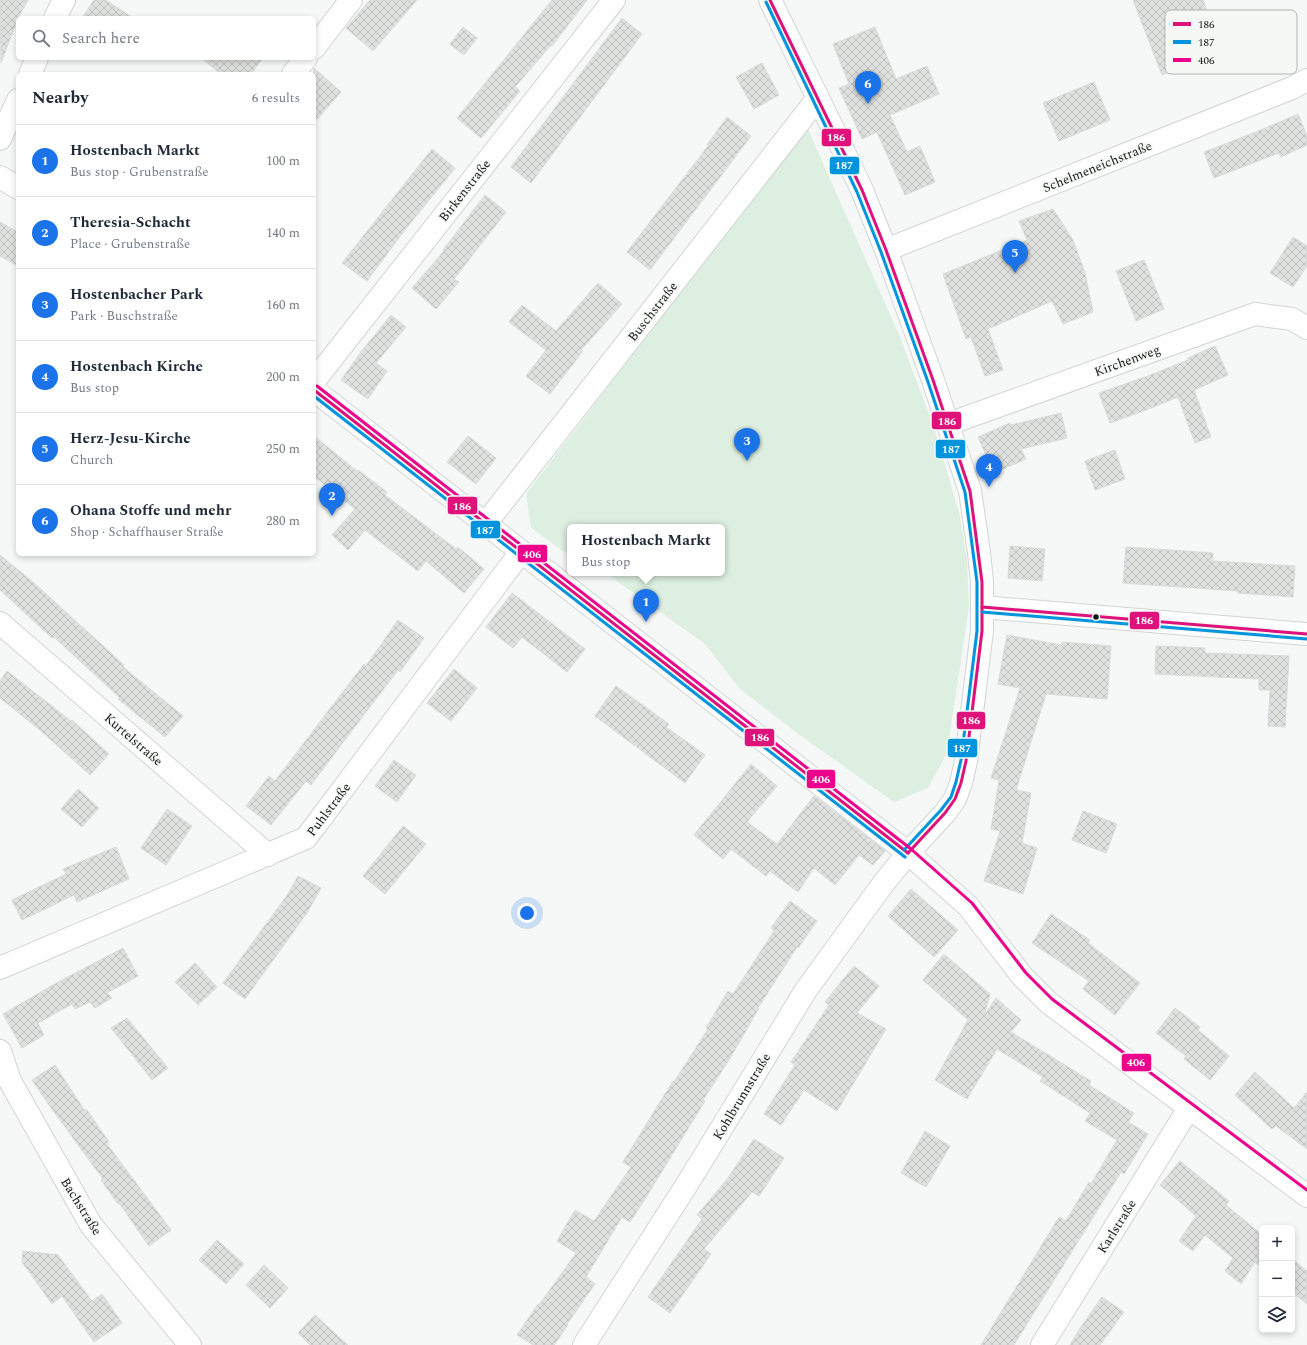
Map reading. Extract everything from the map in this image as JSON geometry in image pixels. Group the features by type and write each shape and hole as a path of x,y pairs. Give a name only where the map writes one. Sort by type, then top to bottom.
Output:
{"street":[{"path":"56,16 64,0"},
{"path":"316,45 351,0"},
{"name":"Birkenstraße","path":"316,378 614,0"},
{"name":"Kohlbrunnstraße","path":"584,1345 686,1185 806,990 861,913 908,853 946,813 955,799 961,783 966,761 982,631 982,582 970,491 948,424 886,250 862,190 770,0"},
{"path":"31,72 36,60"},
{"path":"295,72 304,60"},
{"name":"Schelmeneichstraße","path":"886,250 1292,88 1307,80"},
{"name":"Buschstraße","path":"486,523 818,98"},
{"path":"0,140 16,104"},
{"path":"0,177 16,187"},
{"name":"Kirchenweg","path":"948,424 1255,314 1292,319 1307,328"},
{"path":"316,392 908,853 968,906 1022,976 1049,1003 1307,1196"},
{"name":"Puhlstraße","path":"0,968 306,838 521,552"},
{"path":"982,606 1307,634"},
{"name":"Kurtelstraße","path":"0,623 268,855"},
{"name":"Bachstraße","path":"0,1051 10,1080 91,1225 190,1345"},
{"name":"Karlstraße","path":"1042,1345 1190,1108"}],"green space":[{"path":"807,127 900,337 934,428 959,512 967,559 969,607 947,753 928,788 894,802 801,736 740,689 705,644 610,576 725,576 725,524 567,524 567,554 531,528 526,494"}],"building":[{"path":"0,0 28,0 19,16 16,16 16,23 1,63"},
{"path":"94,0 106,0 130,16 83,16"},
{"path":"370,0 417,0 373,51 346,28"},
{"path":"552,0 587,0 552,46 551,45 515,87 520,91 481,138 457,118"},
{"path":"1133,0 1203,0 1207,10 1165,10 1165,74 1162,75"},
{"path":"622,18 642,34 531,183 511,167"},
{"path":"463,27 477,38 464,55 450,44"},
{"path":"875,27 896,79 927,66 939,94 890,115 907,152 920,146 935,182 905,195 877,132 862,139 839,88 849,84 833,44"},
{"path":"204,60 262,60 252,72 218,72"},
{"path":"762,63 779,95 754,109 736,77"},
{"path":"314,68 341,92 316,121 316,72 314,72"},
{"path":"1094,82 1110,120 1059,141 1043,103"},
{"path":"1298,114 1307,136 1307,145 1281,157 1279,153 1214,178 1204,152"},
{"path":"727,117 751,136 650,270 627,252 708,146 707,145"},
{"path":"432,149 455,168 404,231 367,281 342,263"},
{"path":"485,195 506,212 454,279 459,282 436,309 412,288 444,251 443,250"},
{"path":"1053,209 1073,240 1085,273 1093,312 1063,324 1052,301 988,329 1003,370 985,376 971,337 966,339 943,274 1027,240 1019,221"},
{"path":"0,222 16,231 16,265 0,256"},
{"path":"1293,237 1307,246 1307,266 1293,287 1270,273"},
{"path":"1144,260 1164,309 1136,321 1116,271"},
{"path":"598,283 622,304 581,350 583,351 550,394 526,376 546,350 509,322 522,305 556,331"},
{"path":"391,315 406,327 376,363 387,371 368,399 341,380 361,352"},
{"path":"1215,346 1228,375 1194,390 1211,437 1195,443 1178,397 1110,423 1099,393 1188,360 1188,358"},
{"path":"1061,413 1067,438 1021,449 1026,459 994,473 978,437 1010,423 1011,425"},
{"path":"468,436 496,458 476,484 447,462"},
{"path":"316,438 357,471 358,470 387,492 385,495 456,549 458,547 484,569 464,593 426,561 418,571 365,530 348,550 332,535 355,509 316,478"},
{"path":"1115,450 1125,479 1095,490 1085,461"},
{"path":"1010,546 1045,549 1042,581 1008,578"},
{"path":"1126,547 1213,553 1213,561 1295,566 1293,597 1238,593 1238,591 1123,583"},
{"path":"0,555 34,583 124,665 123,667 183,716 165,737 118,699 120,698 0,590"},
{"path":"512,593 585,649 567,672 522,637 513,648 486,627"},
{"path":"398,620 424,638 400,672 398,670 311,785 306,781 271,825 246,806 269,776 275,781 364,664 366,666"},
{"path":"1007,635 1062,645 1062,642 1111,646 1107,699 1046,694 1016,790 1031,793 1022,843 1037,848 1023,894 984,881 1000,831 991,829 999,780 991,778 1020,688 998,684"},
{"path":"1156,646 1205,648 1205,653 1289,656 1285,727 1268,726 1270,690 1259,690 1259,679 1155,674"},
{"path":"454,669 477,688 451,721 427,703"},
{"path":"7,671 71,721 72,720 109,754 90,775 41,731 0,698 0,681"},
{"path":"616,686 669,724 666,727 705,755 685,783 595,716"},
{"path":"394,760 416,775 397,802 375,786"},
{"path":"751,764 777,786 747,822 777,844 814,796 885,851 873,865 859,855 835,885 814,868 798,892 770,871 766,876 731,849 723,859 694,835"},
{"path":"78,789 99,808 82,827 61,809"},
{"path":"167,809 192,826 166,865 141,848"},
{"path":"1083,811 1117,824 1106,853 1072,840"},
{"path":"403,826 426,844 385,894 363,876"},
{"path":"116,847 129,879 77,902 74,895 22,920 12,900 66,874 63,869"},
{"path":"298,876 321,888 307,913 245,999 223,983 288,894"},
{"path":"911,889 958,930 934,957 888,916"},
{"path":"790,901 817,921 798,948 797,947 758,1008 729,1060 703,1100 705,1101 630,1222 622,1217 586,1277 595,1284 567,1324 568,1325 554,1345 533,1345 517,1335 576,1253 557,1241 575,1210 594,1221 631,1167 623,1162 673,1081 674,1082 708,1029 706,1028 728,991 733,994 774,931 771,928"},
{"path":"1051,914 1090,940 1088,943 1140,983 1115,1015 1083,989 1089,981 1032,943"},
{"path":"123,948 138,976 107,993 112,998 95,1008 90,1002 75,1009 72,1004 38,1023 44,1035 22,1048 3,1014 60,981"},
{"path":"944,954 990,994 986,1013 996,998 1021,1020 1011,1032 1091,1081 1089,1085 1134,1113 1128,1122 1148,1134 1124,1174 1121,1172 1014,1345 981,1345 1059,1217 1066,1221 1089,1182 1091,1184 1117,1140 1085,1121 1090,1113 1040,1081 1043,1077 997,1049 967,1099 935,1080 968,1020 923,980"},
{"path":"195,963 217,987 198,1005 175,982"},
{"path":"854,966 879,986 857,1013 886,1029 837,1111 804,1090 781,1125 764,1114 795,1065 791,1062 829,1005 825,1002"},
{"path":"1175,1008 1200,1027 1198,1030 1229,1056 1210,1080 1184,1059 1186,1056 1156,1033"},
{"path":"127,1018 168,1068 152,1080 111,1028"},
{"path":"55,1065 85,1111 87,1110 109,1142 107,1144 171,1230 149,1246 101,1180 103,1179 32,1080"},
{"path":"1255,1072 1294,1108 1307,1092 1307,1149 1276,1126 1272,1129 1235,1095"},
{"path":"925,1131 950,1146 926,1187 901,1173"},
{"path":"754,1139 784,1158 759,1196 752,1192 704,1249 711,1254 670,1313 648,1297 702,1219 697,1215 728,1178"},
{"path":"1180,1161 1229,1201 1226,1205 1259,1232 1259,1265 1255,1262 1241,1284 1225,1271 1233,1258 1205,1235 1193,1251 1179,1241 1196,1216 1160,1185"},
{"path":"217,1240 244,1264 226,1284 199,1260"},
{"path":"23,1251 58,1255 92,1301 102,1294 122,1323 94,1342 62,1296 52,1304 22,1262"},
{"path":"1295,1261 1307,1271 1307,1304 1295,1294"},
{"path":"264,1265 288,1288 270,1308 246,1285"},
{"path":"1102,1297 1124,1312 1100,1345 1070,1345 1081,1327"},
{"path":"315,1315 348,1345 310,1345 298,1333"}],"transit line":[{"name":"186","path":"770,0 862,190 886,250 933,380 970,491 982,582 982,631 966,761 961,783 955,799 945,813 908,853"},
{"name":"187","path":"766,2 857,192 881,252 928,382 965,492 977,582 977,631 961,760 951,797 904,850"},
{"name":"406","path":"317,386 911,849 972,903 1026,973 1052,999 1307,1190"},
{"name":"186","path":"316,392 908,853"},
{"name":"187","path":"316,398 905,857"},
{"name":"186","path":"982,607 1307,634"},
{"name":"187","path":"982,612 1307,639"}],"place":[{"name":"Ohana Stoffe und mehr","path":"868,104"},
{"name":"Herz-Jesu-Kirche","path":"1015,273"},
{"name":"Hostenbacher Park","path":"747,461"},
{"name":"Hostenbach Kirche","path":"989,487"},
{"name":"Theresia-Schacht","path":"332,516"},
{"name":"Hostenbach Markt","path":"646,622"}]}
